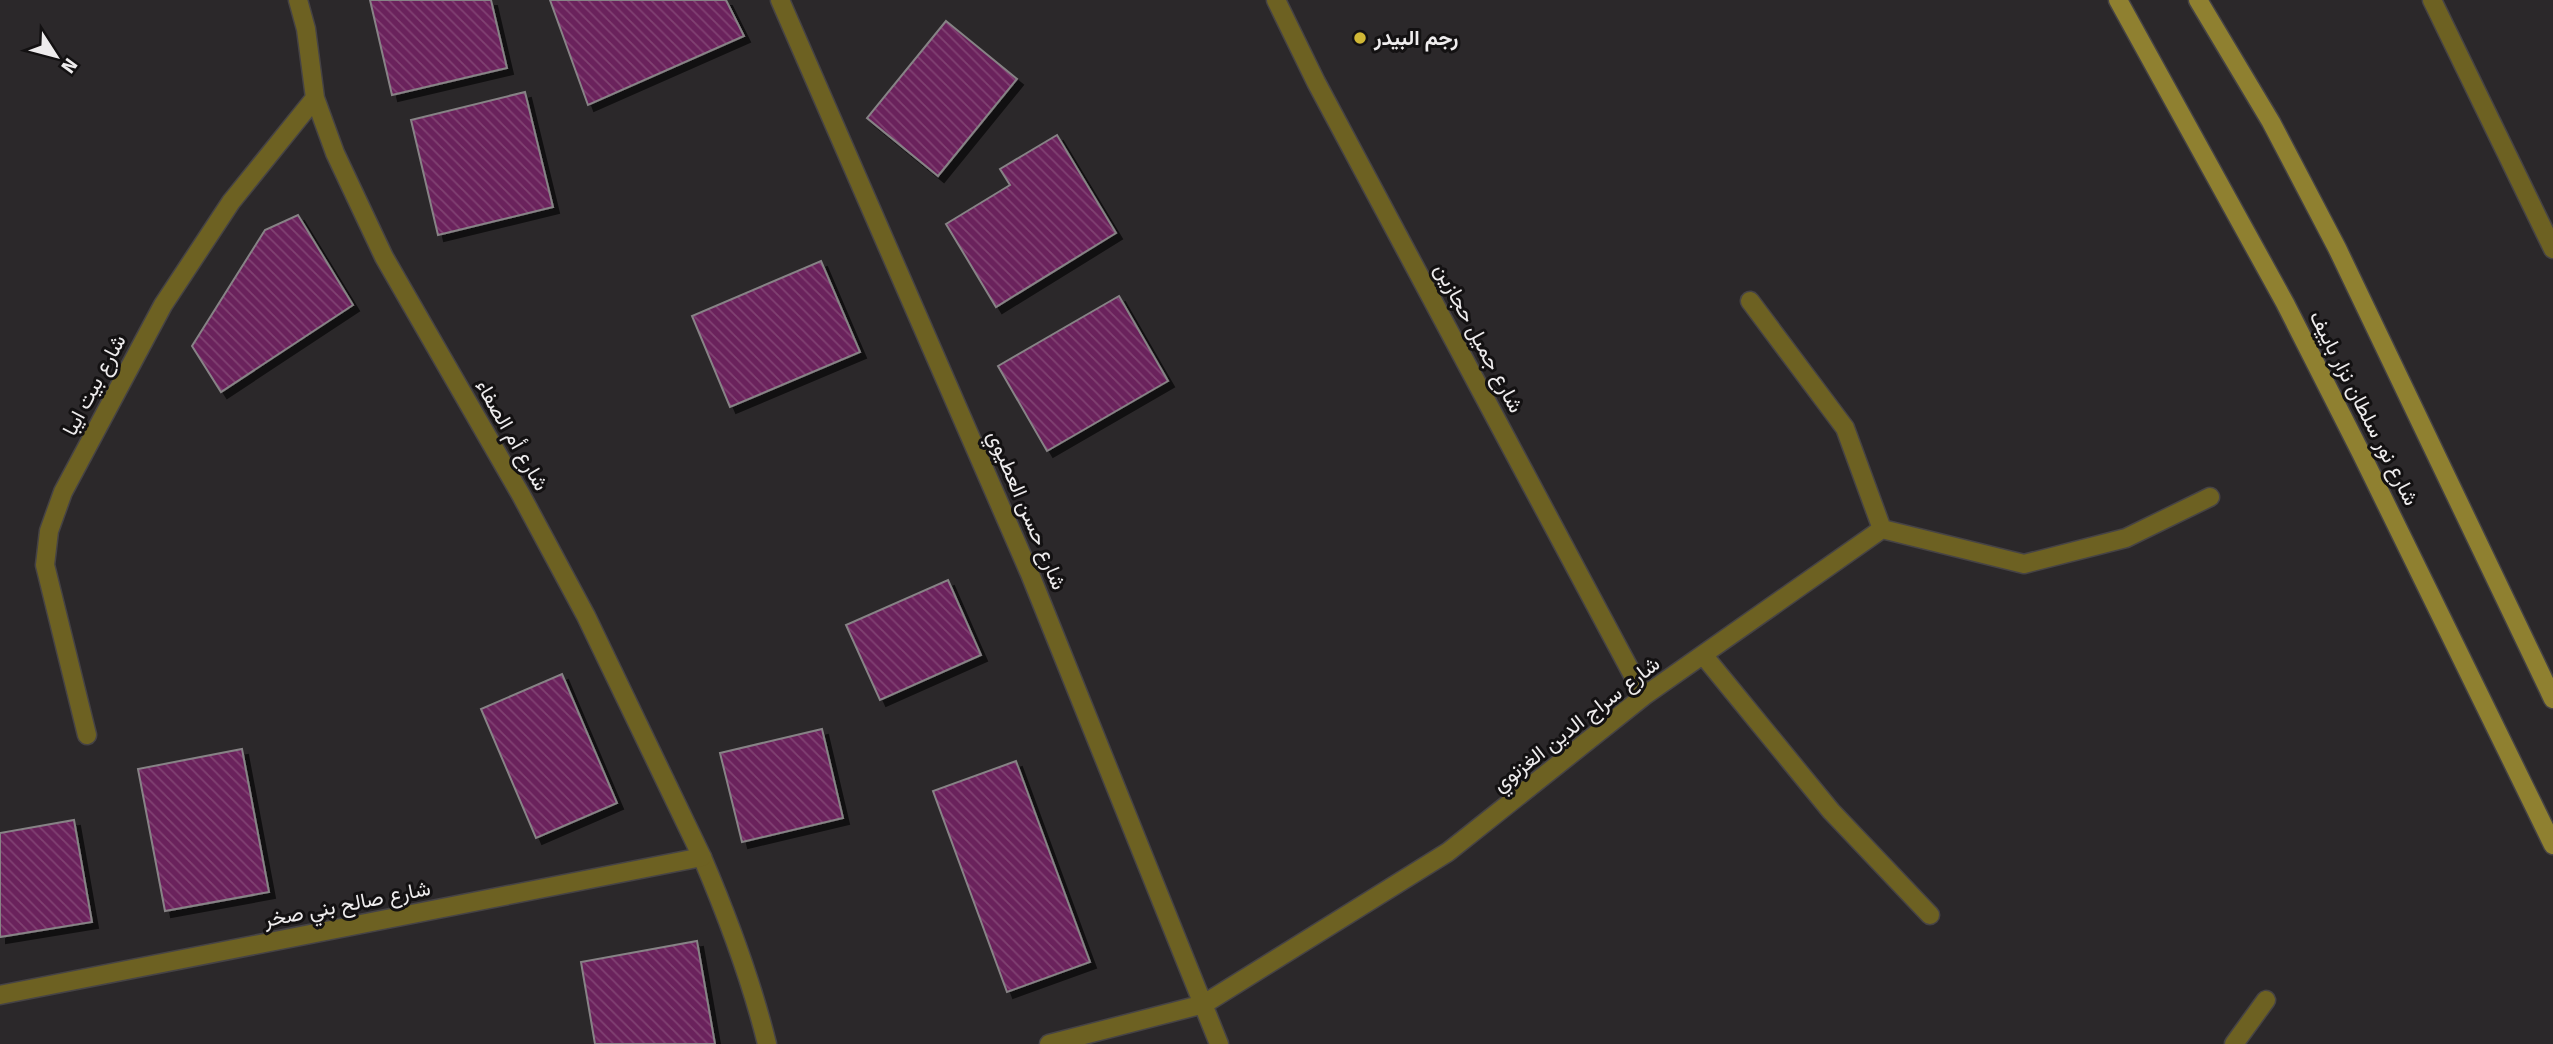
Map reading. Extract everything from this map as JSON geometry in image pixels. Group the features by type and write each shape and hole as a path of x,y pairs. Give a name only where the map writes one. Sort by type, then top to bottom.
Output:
{"main road":[{"name":"شارع نور سلطان نزار باييف","path":"2118,0 2285,303 2553,845"},
{"name":"شارع نور سلطان نزار باييف","path":"2198,0 2271,122 2337,248 2553,699"}],"street":[{"name":"شارع أم الصفاء","path":"298,0 306,29 315,98 335,153 384,257 521,495 586,616 702,857 741,955 767,1044"},
{"name":"شارع أم الصفاء","path":"306,29 311,0"},
{"name":"شارع حسن العطيوي","path":"780,0 1030,574 1219,1044"},
{"name":"شارع جميل حجازين","path":"1276,0 1316,82 1644,696"},
{"path":"2432,0 2553,249"},
{"name":"شارع بيت ايبا","path":"88,735 45,565 49,531 62,492 163,305 231,202 315,98"},
{"path":"1750,301 1845,428 1882,529 2024,564 2126,538 2210,497"},
{"name":"شارع سراج الدين الغزنوي","path":"1049,1044 1204,1004 1448,852 1644,696 1882,529"},
{"path":"1704,656 1830,811 1930,915"},
{"name":"شارع صالح بني صخر","path":"0,995 702,857"},
{"path":"2234,1044 2266,1000"}],"building":[{"path":"370,0 491,0 507,68 392,95"},
{"path":"550,0 726,0 744,36 588,105"},
{"path":"946,21 1017,79 938,176 867,118"},
{"path":"525,92 553,207 438,235 411,120"},
{"path":"1057,135 1116,233 996,307 946,224 1010,185 1000,169"},
{"path":"298,215 353,305 221,392 192,346 265,230"},
{"path":"821,261 860,352 730,407 692,316"},
{"path":"1119,296 1168,381 1047,451 998,366"},
{"path":"948,580 981,655 880,700 846,625"},
{"path":"562,674 617,803 536,838 481,709"},
{"path":"822,729 843,818 742,842 720,753"},
{"path":"242,749 269,892 165,911 138,769"},
{"path":"1016,761 1090,962 1007,992 933,791"},
{"path":"74,820 92,922 0,937 0,833"},
{"path":"697,941 715,1044 595,1044 581,962"}],"place":[{"name":"رجم البيدر","path":"1360,38"}]}
